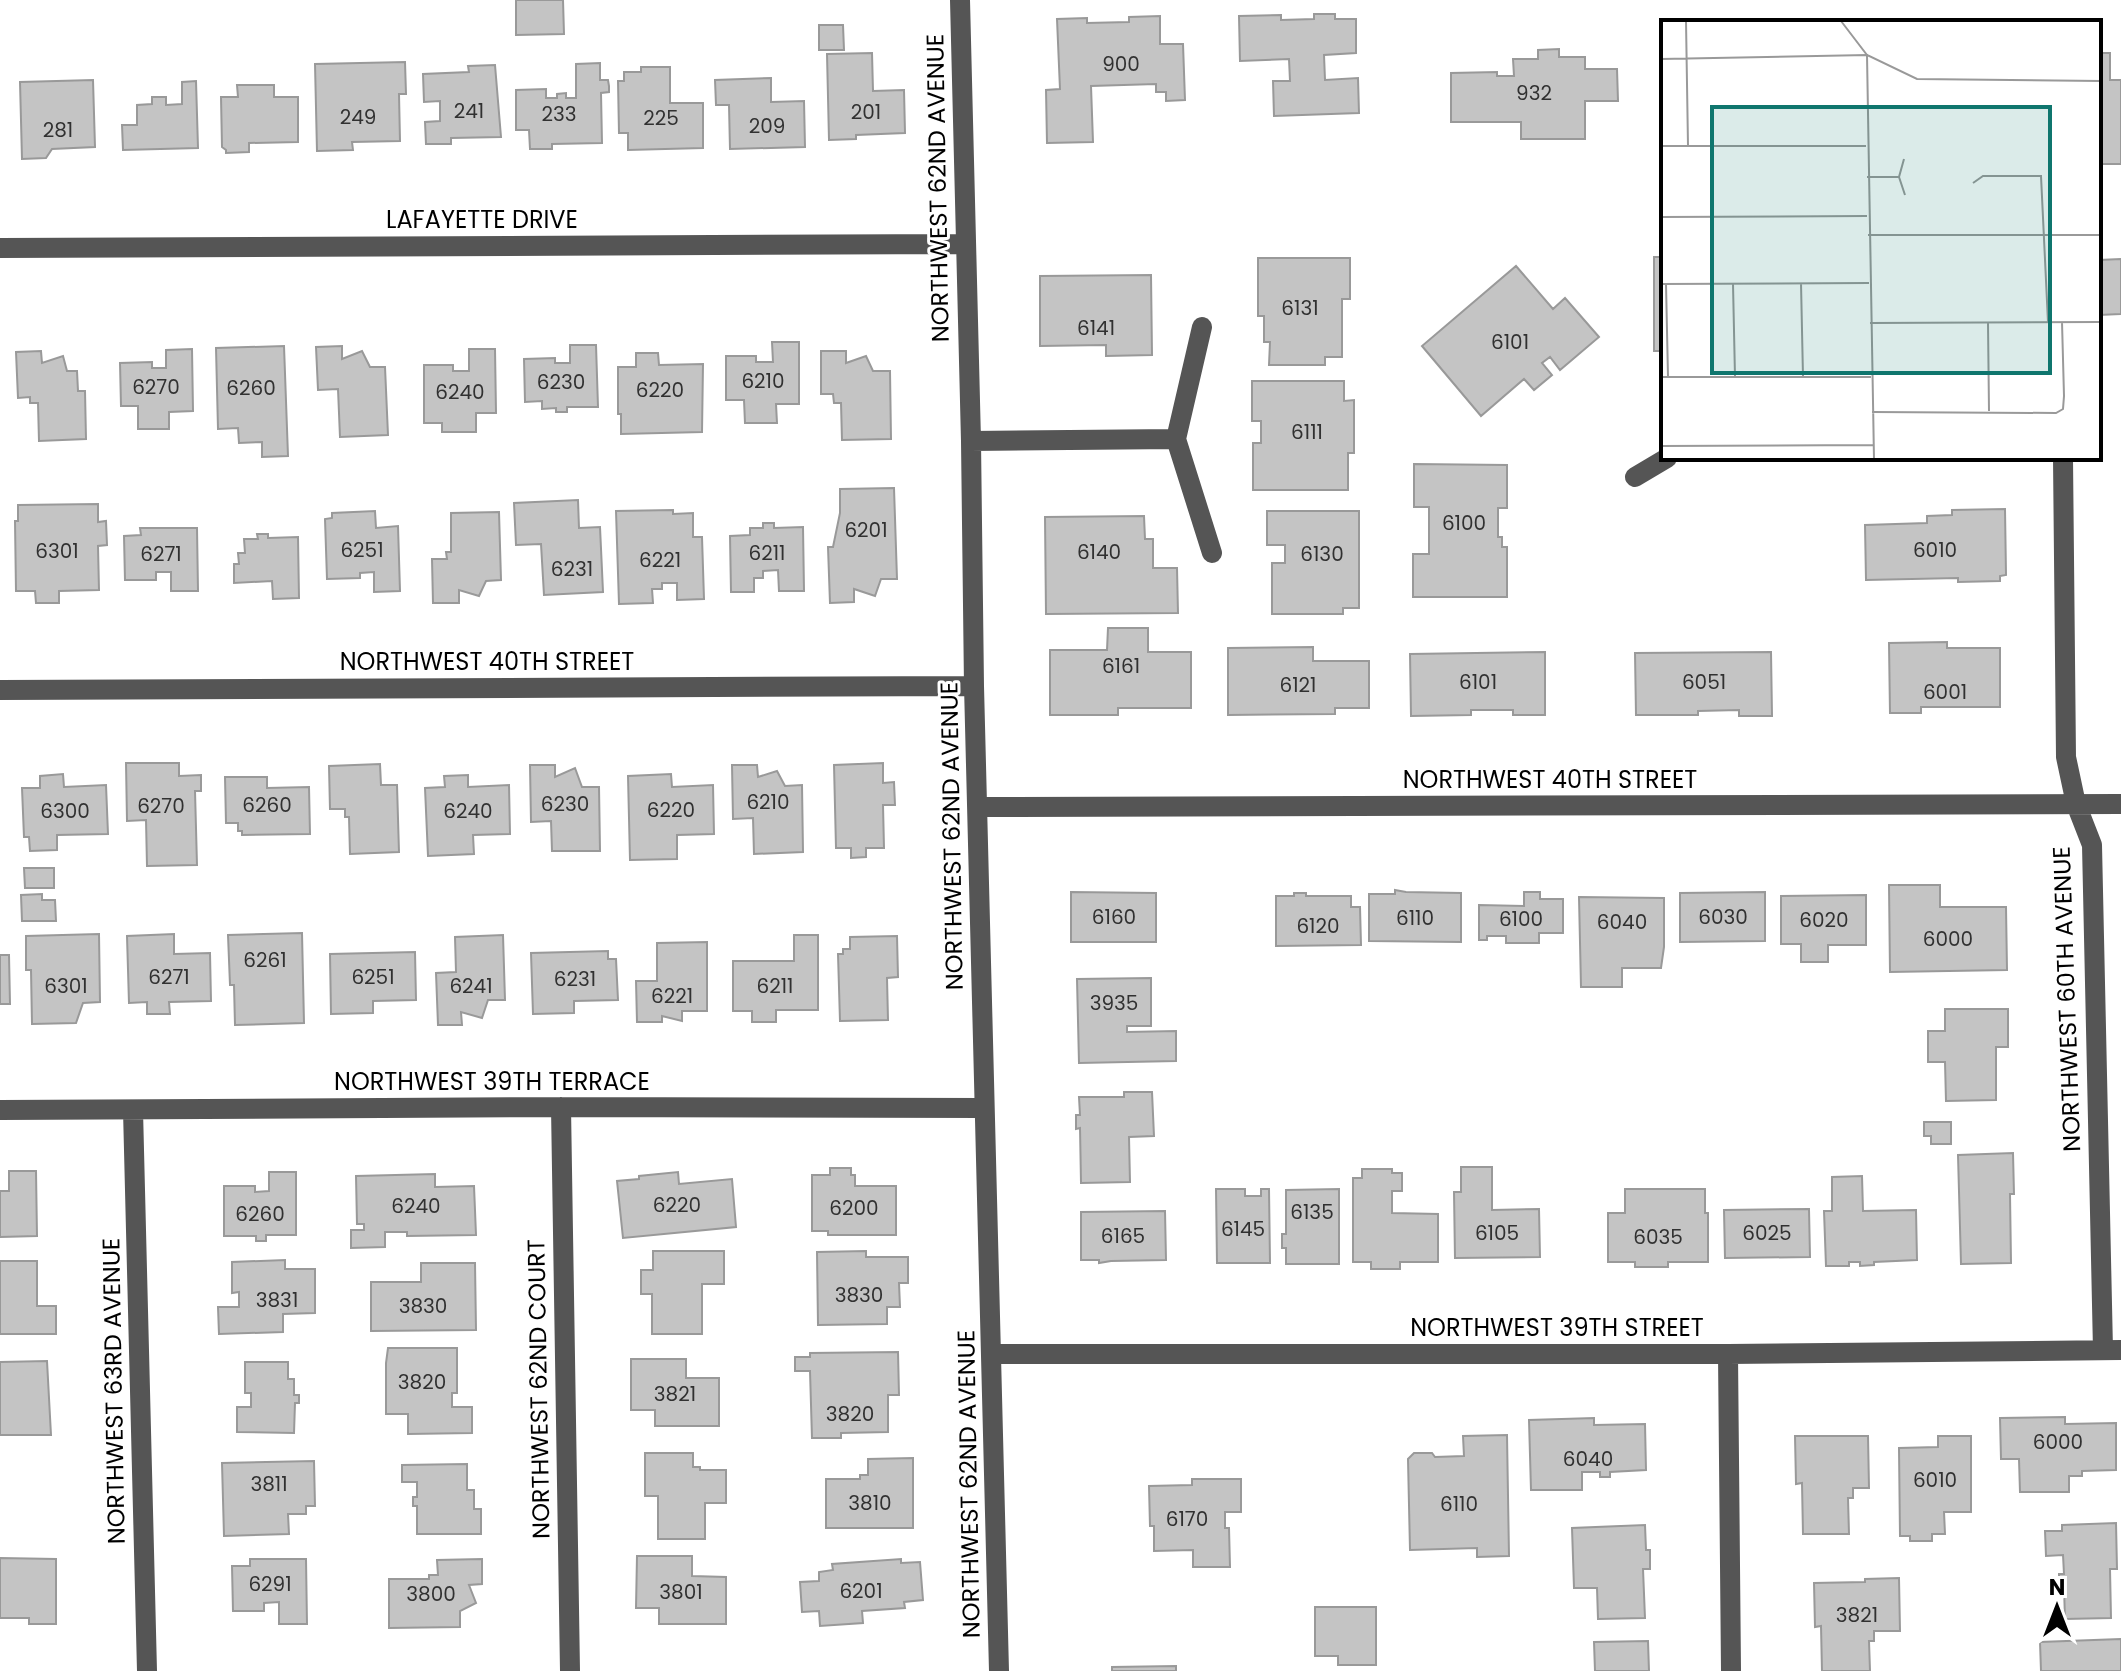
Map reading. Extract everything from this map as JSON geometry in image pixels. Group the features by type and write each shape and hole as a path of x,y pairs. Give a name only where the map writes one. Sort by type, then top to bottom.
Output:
{"street":[{"name":"NORTHWEST 62ND AVENUE","path":"960,0 999,1671"},
{"name":"LAFAYETTE DRIVE","path":"0,248 965,244"},
{"path":"1202,327 1176,439 1212,553"},
{"path":"971,441 1176,439"},
{"path":"1635,477 1664,460"},
{"name":"NORTHWEST 60TH AVENUE","path":"2063,460 2066,757 2076,804 2092,845 2112,1350"},
{"name":"NORTHWEST 40TH STREET","path":"0,690 974,686"},
{"name":"NORTHWEST 40TH STREET","path":"978,807 2121,804"},
{"name":"NORTHWEST 62ND COURT","path":"561,1107 570,1671"},
{"name":"NORTHWEST 39TH TERRACE","path":"0,1110 984,1108"},
{"name":"NORTHWEST 63RD AVENUE","path":"133,1110 147,1671"},
{"name":"NORTHWEST 39TH STREET","path":"992,1354 1728,1354 2112,1350"},
{"path":"1728,1354 1731,1671"}],"building":[{"path":"516,0 563,0 564,34 516,35"},
{"path":"1314,14 1335,14 1335,19 1356,19 1356,53 1324,55 1325,80 1358,78 1359,113 1274,116 1273,81 1290,81 1289,59 1240,61 1239,16 1281,15 1281,20 1314,19"},
{"path":"1160,16 1160,44 1183,44 1185,100 1166,101 1166,92 1156,92 1156,84 1091,86 1093,142 1047,143 1046,90 1060,89 1057,19 1087,18 1087,23 1129,22 1129,17"},
{"path":"819,25 843,25 844,50 819,50"},
{"path":"1559,49 1559,57 1585,57 1585,69 1617,69 1618,101 1585,101 1585,139 1521,139 1521,122 1451,122 1451,73 1497,72 1497,76 1514,76 1513,59 1538,59 1538,50"},
{"path":"872,53 873,91 904,90 905,133 856,135 856,139 829,140 827,54"},
{"path":"2101,53 2110,53 2110,80 2121,80 2121,164 2101,164"},
{"path":"405,62 406,94 399,94 400,141 352,142 353,150 317,151 315,64"},
{"path":"600,63 600,80 608,80 609,86 609,92 601,93 602,143 552,144 552,149 530,149 529,130 516,130 516,90 546,89 546,98 557,98 557,94 566,93 566,98 576,98 576,64"},
{"path":"495,65 501,137 451,138 451,144 426,144 425,122 440,121 440,101 424,102 423,74 469,72 468,66"},
{"path":"641,67 670,67 670,103 703,103 703,148 628,150 628,133 619,133 618,81 624,81 624,72 641,72"},
{"path":"771,78 771,102 804,101 805,147 730,149 729,105 716,105 715,80"},
{"path":"93,80 95,147 52,149 46,158 22,159 20,82"},
{"path":"196,81 198,148 123,150 122,125 137,125 137,105 152,104 152,97 166,97 166,105 182,104 182,82"},
{"path":"237,85 274,85 274,97 298,97 298,142 249,143 249,152 226,153 222,147 221,97 238,97"},
{"path":"1654,257 1661,257 1661,351 1654,351"},
{"path":"1258,258 1350,258 1350,299 1342,299 1342,357 1325,357 1325,365 1269,365 1270,342 1264,342 1264,316 1258,316"},
{"path":"2121,259 2121,314 2101,315 2101,260"},
{"path":"1516,266 1553,309 1565,298 1599,337 1560,370 1550,357 1542,363 1552,375 1534,390 1524,379 1481,416 1422,346"},
{"path":"1151,275 1152,355 1106,356 1106,345 1040,346 1040,276"},
{"path":"772,342 799,342 799,404 776,404 777,423 745,423 744,400 726,400 726,356 756,356 756,362 773,362"},
{"path":"570,345 596,345 598,407 567,407 567,412 556,412 556,408 542,409 542,401 525,402 524,359 555,358 555,363 570,363"},
{"path":"284,346 288,456 262,457 262,442 239,443 238,428 218,429 216,348"},
{"path":"342,346 342,359 362,351 370,367 385,367 388,435 340,437 338,389 318,390 316,347"},
{"path":"192,349 193,411 169,412 169,429 138,429 138,406 121,406 120,363 152,362 152,368 166,368 166,350"},
{"path":"469,349 495,349 496,413 476,413 476,432 442,432 442,423 424,423 424,365 453,365 453,371 469,371"},
{"path":"41,351 42,363 63,356 67,371 77,371 78,391 85,391 86,439 39,441 38,403 30,403 30,397 18,398 16,352"},
{"path":"821,351 846,351 846,363 866,356 873,371 890,371 891,439 842,440 841,403 834,403 833,394 821,394"},
{"path":"636,353 658,353 659,365 703,364 702,432 621,434 618,367 636,367"},
{"path":"1252,381 1344,381 1344,401 1354,400 1354,453 1348,453 1348,490 1253,490 1253,443 1261,443 1261,421 1252,421"},
{"path":"1414,464 1507,465 1507,508 1498,508 1498,537 1502,537 1502,547 1507,547 1507,597 1413,597 1413,554 1429,554 1429,507 1414,507"},
{"path":"894,488 897,579 881,579 875,596 854,589 854,602 830,603 828,547 833,547 840,513 840,489"},
{"path":"578,500 579,528 600,527 603,592 544,595 541,544 516,545 514,503"},
{"path":"98,504 98,522 106,521 107,545 98,546 99,590 59,591 59,603 36,603 35,591 16,591 15,521 18,521 18,505"},
{"path":"2005,509 2006,575 2000,576 2000,581 1958,582 1958,578 1866,580 1865,525 1927,523 1927,516 1952,515 1952,510"},
{"path":"673,510 673,514 693,513 693,537 702,537 704,599 677,600 677,583 662,583 662,589 652,589 653,603 619,604 616,511"},
{"path":"375,511 376,528 398,526 400,591 374,592 374,572 360,573 360,578 327,579 325,519 332,518 332,513"},
{"path":"1267,511 1359,511 1359,608 1343,608 1343,614 1272,614 1272,563 1285,563 1285,545 1267,545"},
{"path":"499,512 501,580 486,581 479,596 459,590 459,603 433,603 432,559 447,559 446,552 451,552 451,513"},
{"path":"1144,516 1145,539 1153,539 1153,568 1177,568 1178,613 1046,614 1045,517"},
{"path":"763,523 774,523 774,528 803,527 804,591 779,591 778,570 763,571 763,578 754,578 754,592 731,592 730,536 750,535 750,528 763,528"},
{"path":"140,528 197,528 198,591 171,591 171,572 156,572 156,580 125,580 124,536 141,535"},
{"path":"257,534 268,534 268,538 298,537 299,598 273,599 272,581 234,583 234,564 239,564 238,553 245,553 244,539 258,539"},
{"path":"1108,628 1148,628 1148,652 1191,652 1191,708 1118,708 1118,715 1050,715 1050,650 1107,650"},
{"path":"1947,642 1947,648 2000,648 2000,707 1921,707 1921,713 1890,713 1889,643"},
{"path":"1313,647 1313,661 1369,661 1369,708 1335,708 1335,714 1228,715 1228,648"},
{"path":"1545,652 1545,715 1513,715 1513,710 1471,710 1471,715 1411,716 1410,654"},
{"path":"1771,652 1772,716 1739,716 1739,710 1698,711 1698,715 1636,715 1635,653"},
{"path":"126,763 179,763 179,776 201,775 201,791 195,791 197,865 147,866 146,820 127,821"},
{"path":"883,763 883,783 894,782 895,805 883,805 884,848 866,848 866,857 851,858 851,848 836,848 834,765"},
{"path":"380,764 381,785 397,785 399,852 350,854 349,817 345,817 345,809 330,809 329,766"},
{"path":"530,765 555,765 555,777 575,768 582,787 599,787 600,851 552,851 551,821 531,822"},
{"path":"732,765 757,765 758,777 777,771 785,786 802,785 803,852 754,854 753,818 733,819"},
{"path":"63,774 64,787 106,785 108,834 57,835 57,850 30,851 29,837 24,837 22,788 40,788 40,776"},
{"path":"671,774 672,787 713,785 714,834 677,835 677,859 630,860 628,776"},
{"path":"468,775 468,787 509,785 510,834 473,835 474,854 428,856 425,788 445,787 444,776"},
{"path":"225,777 267,777 267,788 309,787 310,834 242,835 242,831 238,831 238,823 226,823"},
{"path":"24,868 54,868 54,888 25,888"},
{"path":"1889,885 1940,885 1940,907 2006,907 2007,970 1890,972"},
{"path":"1395,890 1461,893 1461,942 1369,941 1369,894 1395,894"},
{"path":"1071,892 1156,893 1156,942 1071,942"},
{"path":"1524,892 1540,892 1540,899 1563,899 1563,933 1539,933 1539,943 1506,943 1506,936 1487,936 1487,940 1479,940 1479,905 1524,906"},
{"path":"1765,892 1765,941 1680,942 1680,893"},
{"path":"1294,893 1351,896 1351,907 1360,907 1361,945 1276,946 1276,896 1294,896"},
{"path":"42,894 42,900 55,900 56,921 22,921 21,895"},
{"path":"1866,895 1866,945 1828,945 1828,962 1801,962 1801,944 1781,944 1781,896"},
{"path":"1579,897 1664,898 1661,968 1622,968 1622,987 1581,987"},
{"path":"302,933 304,1023 235,1025 228,935"},
{"path":"99,934 100,1002 83,1003 76,1023 32,1024 31,970 26,970 26,936"},
{"path":"174,934 174,954 210,953 211,1001 169,1002 170,1014 147,1014 147,1002 129,1003 127,936"},
{"path":"503,935 505,1000 488,1000 482,1018 461,1012 462,1025 438,1025 436,973 456,972 455,937"},
{"path":"794,935 818,935 818,1010 776,1010 776,1022 752,1022 752,1011 733,1011 733,961 794,961"},
{"path":"897,936 898,977 887,978 888,1020 840,1021 838,954 843,954 843,949 850,949 850,937"},
{"path":"707,942 707,1011 682,1011 682,1021 662,1016 662,1022 637,1022 636,981 657,981 657,943"},
{"path":"608,951 608,959 616,959 618,1000 574,1001 574,1013 533,1014 531,953"},
{"path":"415,952 416,1000 373,1001 373,1013 331,1014 330,954"},
{"path":"0,955 9,955 10,1004 0,1004"},
{"path":"1151,978 1151,1026 1127,1026 1127,1032 1176,1031 1176,1061 1079,1063 1077,979"},
{"path":"1945,1009 2008,1009 2008,1047 1996,1047 1996,1100 1946,1101 1945,1062 1928,1062 1928,1031 1945,1031"},
{"path":"1124,1092 1152,1092 1154,1136 1129,1137 1130,1182 1081,1183 1080,1128 1076,1129 1076,1115 1080,1115 1079,1097 1124,1097"},
{"path":"1924,1122 1951,1122 1951,1144 1931,1144 1931,1136 1924,1136"},
{"path":"2013,1153 2011,1263 1961,1264 1958,1155"},
{"path":"1461,1167 1492,1167 1492,1210 1539,1209 1540,1257 1455,1258 1454,1192 1461,1192"},
{"path":"830,1168 851,1168 855,1186 896,1186 896,1235 828,1235 828,1231 812,1231 812,1175 830,1175"},
{"path":"1362,1169 1392,1169 1392,1173 1402,1173 1402,1191 1392,1191 1392,1213 1438,1214 1438,1262 1400,1262 1400,1269 1371,1269 1371,1262 1353,1262 1353,1178 1362,1178"},
{"path":"9,1171 36,1171 37,1236 0,1237 0,1191 9,1191"},
{"path":"269,1172 296,1172 296,1235 266,1235 266,1241 256,1241 256,1236 224,1236 224,1186 255,1186 255,1192 269,1191"},
{"path":"678,1172 679,1184 732,1179 736,1227 623,1238 617,1181"},
{"path":"435,1174 435,1187 474,1186 476,1235 407,1236 407,1232 385,1232 385,1247 351,1248 351,1230 364,1230 364,1224 357,1224 356,1176"},
{"path":"1862,1176 1863,1211 1916,1210 1917,1260 1874,1262 1874,1265 1860,1266 1860,1262 1849,1262 1849,1266 1826,1266 1824,1211 1832,1211 1832,1177"},
{"path":"1216,1189 1245,1189 1245,1196 1261,1196 1261,1189 1269,1189 1270,1263 1217,1263"},
{"path":"1339,1189 1339,1264 1286,1264 1282,1234 1286,1234 1286,1190"},
{"path":"1625,1189 1705,1189 1708,1262 1668,1262 1668,1267 1635,1267 1635,1262 1608,1262 1608,1213 1625,1213"},
{"path":"1809,1209 1810,1257 1725,1258 1724,1210"},
{"path":"1165,1211 1166,1260 1099,1263 1099,1260 1081,1260 1081,1212"},
{"path":"653,1251 724,1251 724,1284 702,1284 702,1334 652,1334 652,1294 641,1294 641,1270 653,1270"},
{"path":"866,1251 866,1257 908,1257 908,1283 899,1283 900,1307 887,1307 887,1324 818,1325 817,1252"},
{"path":"285,1260 285,1269 315,1269 315,1313 283,1314 283,1332 219,1334 218,1307 239,1307 239,1292 232,1293 232,1262"},
{"path":"0,1261 37,1261 37,1306 56,1306 56,1334 0,1334"},
{"path":"421,1263 475,1263 476,1330 371,1331 371,1282 421,1282"},
{"path":"388,1348 457,1348 457,1393 452,1393 452,1407 472,1407 472,1433 408,1434 408,1414 386,1414"},
{"path":"898,1352 899,1395 888,1395 888,1432 841,1433 841,1438 812,1438 810,1371 795,1371 795,1357 810,1357 810,1353"},
{"path":"631,1359 686,1359 686,1378 719,1378 719,1426 655,1426 655,1410 631,1410"},
{"path":"47,1361 51,1435 0,1435 0,1362"},
{"path":"245,1362 288,1362 288,1379 294,1379 294,1395 299,1395 299,1403 295,1403 294,1433 237,1432 237,1407 251,1407 251,1393 245,1393"},
{"path":"2065,1417 2065,1424 2116,1423 2116,1470 2082,1471 2082,1476 2069,1476 2069,1492 2020,1492 2019,1459 2001,1459 2000,1418"},
{"path":"1594,1418 1594,1425 1645,1424 1646,1470 1610,1472 1610,1477 1600,1477 1600,1472 1582,1472 1582,1490 1531,1490 1529,1420"},
{"path":"1507,1435 1509,1556 1477,1557 1477,1548 1410,1550 1408,1459 1414,1453 1432,1453 1435,1457 1464,1456 1463,1436"},
{"path":"1795,1436 1868,1436 1869,1488 1853,1488 1853,1498 1848,1498 1849,1534 1803,1534 1802,1483 1796,1484"},
{"path":"1938,1436 1971,1436 1971,1512 1944,1512 1945,1534 1932,1534 1932,1541 1910,1541 1910,1536 1900,1536 1899,1448 1938,1447"},
{"path":"645,1453 693,1453 693,1467 726,1470 726,1503 705,1503 705,1539 658,1539 658,1496 645,1496"},
{"path":"913,1458 913,1528 826,1528 826,1479 860,1479 860,1475 868,1475 868,1459"},
{"path":"314,1461 315,1506 306,1506 306,1514 288,1514 289,1534 224,1536 222,1463"},
{"path":"467,1464 467,1490 474,1490 474,1509 481,1509 481,1534 417,1534 417,1506 413,1506 413,1497 417,1497 417,1482 402,1482 402,1465"},
{"path":"1192,1479 1241,1479 1241,1512 1225,1512 1225,1528 1229,1528 1230,1567 1193,1567 1193,1550 1154,1551 1149,1486 1192,1485"},
{"path":"2116,1523 2117,1569 2110,1569 2111,1618 2065,1619 2064,1588 2059,1588 2059,1574 2064,1574 2063,1555 2046,1556 2045,1531 2062,1531 2062,1525"},
{"path":"1645,1525 1650,1569 1643,1569 1645,1618 1598,1619 1597,1588 1574,1588 1572,1528"},
{"path":"637,1556 692,1556 692,1576 726,1577 726,1624 659,1624 659,1608 636,1608"},
{"path":"0,1558 56,1559 56,1624 29,1624 29,1618 0,1618"},
{"path":"250,1559 306,1559 307,1624 279,1624 279,1602 264,1603 264,1611 233,1611 232,1566 250,1566"},
{"path":"482,1559 482,1584 469,1585 476,1603 460,1611 460,1627 389,1628 389,1579 429,1579 429,1575 438,1575 437,1560"},
{"path":"901,1559 901,1563 920,1562 923,1600 904,1602 905,1608 862,1611 863,1623 820,1626 819,1611 802,1612 800,1582 819,1581 819,1572 833,1570 832,1564"},
{"path":"1899,1578 1900,1631 1874,1631 1874,1641 1869,1641 1870,1671 1822,1671 1821,1626 1815,1627 1814,1583"},
{"path":"1315,1607 1376,1607 1376,1665 1338,1665 1338,1656 1315,1656"},
{"path":"2121,1639 2121,1671 2041,1671 2040,1642"},
{"path":"1648,1641 1649,1671 1595,1671 1594,1642"},
{"path":"1176,1666 1176,1671 1112,1671 1112,1667"}]}
